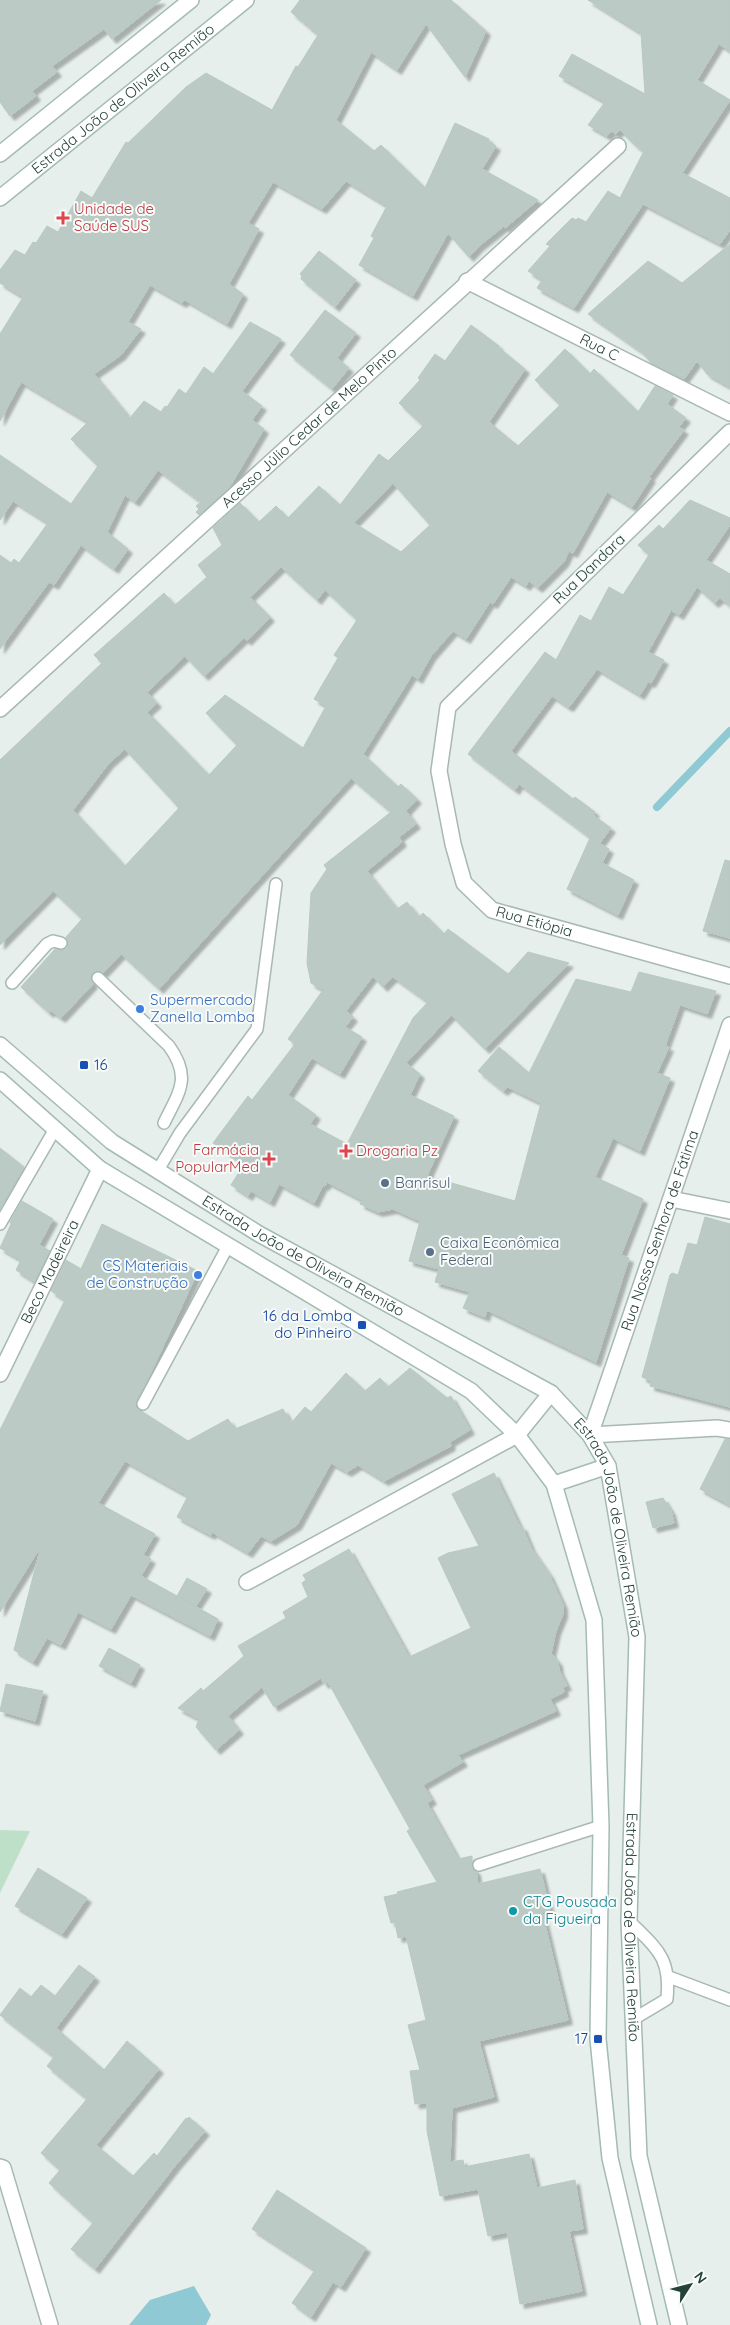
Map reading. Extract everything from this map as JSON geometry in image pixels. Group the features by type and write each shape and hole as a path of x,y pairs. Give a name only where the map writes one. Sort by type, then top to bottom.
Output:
{"main road":[{"path":"0,154 191,0"},
{"name":"Estrada João de Oliveira Remião","path":"0,198 246,0"},
{"name":"Acesso Júlio Cedar de Melo Pinto","path":"0,709 618,146"},
{"name":"Rua C","path":"467,282 730,413"},
{"name":"Rua Dandara","path":"448,707 730,432"},
{"name":"Rua Etiópia","path":"448,707 438,771 464,883 492,910 730,976"},
{"name":"Rua Nossa Senhora de Fátima","path":"590,1435 730,1025"},
{"name":"Estrada João de Oliveira Remião","path":"0,1044 112,1142 259,1234 551,1393 590,1435 608,1466 637,1638 629,1921 639,2156 679,2325"},
{"name":"Estrada João de Oliveira Remião","path":"0,1080 100,1169 471,1392 517,1435 554,1484 594,1620 602,1826 598,2039 610,2158 649,2325"},
{"name":"Beco Madeireira","path":"0,1374 100,1169"},
{"path":"671,1199 730,1211"},
{"path":"247,1582 517,1435 551,1393"},
{"path":"590,1435 717,1428 730,1430"},
{"path":"554,1484 608,1466"},
{"path":"0,2167 3,2168 50,2325"}],"lane":[{"path":"158,1170 180,1133 257,1029 276,884"},
{"path":"12,983 47,944 53,941 60,943"},
{"path":"98,978 176,1056 182,1085 164,1122"},
{"path":"0,1224 55,1129"},
{"path":"142,1404 228,1246"},
{"path":"479,1865 602,1826"},
{"path":"629,1921 661,1954 669,1977 667,1999 632,2020"},
{"path":"669,1977 730,2000"}],"green space":[{"path":"0,1830 30,1831 0,1893"}],"water":[{"path":"194,2286 211,2315 206,2325 129,2325 150,2300"}],"building":[{"path":"0,0 161,0 112,39 104,29 52,66 57,72 32,91 36,96 10,116 0,102"},
{"path":"300,0 451,0 486,31 465,77 426,24 397,70 371,52 336,120 374,151 381,145 425,188 455,123 489,139 488,141 496,146 482,169 538,200 505,228 504,226 479,246 469,257 448,233 413,296 359,265 374,238 371,236 387,206 346,181 322,209 273,182 248,223 259,229 229,284 243,294 227,324 185,300 182,303 150,285 128,322 141,329 121,355 94,374 130,418 144,401 161,412 165,406 167,407 179,389 186,394 204,367 213,374 250,322 281,339 242,391 262,406 252,420 264,429 229,488 199,515 196,512 199,509 196,506 201,502 158,470 135,502 125,495 107,532 128,549 114,569 81,545 54,585 49,582 0,649 0,555 11,563 14,559 19,563 48,523 13,501 0,520 0,455 71,504 98,466 71,439 88,422 21,382 0,421 0,334 23,297 0,283 0,270 15,250 25,255 33,242 36,243 47,226 58,232 81,191 92,198 126,142 128,143 186,87 206,73 272,110 296,66 298,67 318,35 291,12"},
{"path":"588,0 730,0 730,51 719,44 697,80 730,100 682,173 730,198 730,230 720,244 643,204 574,308 537,288 542,280 528,271 550,246 546,244 572,218 576,220 578,218 586,222 608,191 620,198 644,151 620,130 616,134 611,131 607,136 588,125 605,102 559,76 572,54 645,94 641,33"},
{"path":"730,244 730,387 707,374 697,361 684,379 652,364 642,352 588,314 648,261 682,283"},
{"path":"319,251 356,280 335,307 301,279 302,276 300,274"},
{"path":"325,310 356,333 337,358 349,368 332,389 290,355"},
{"path":"471,325 525,369 489,422 518,446 560,405 535,380 565,349 590,374 594,369 638,412 655,386 673,395 667,404 686,418 679,427 684,430 649,477 651,478 632,507 607,492 573,553 569,551 564,562 538,588 529,581 526,586 511,577 493,604 490,602 466,639 453,631 431,656 418,679 412,675 363,754 398,787 401,784 417,799 406,811 416,824 399,837 402,842 367,871 397,909 407,902 419,917 423,913 444,934 448,929 508,974 528,952 569,963 485,1049 451,1015 406,1063 420,1074 410,1095 454,1116 427,1176 515,1201 541,1103 508,1087 503,1091 478,1071 499,1047 529,1073 576,979 631,992 639,972 716,991 707,1014 680,1005 665,1046 669,1047 657,1073 670,1078 640,1151 613,1138 595,1177 643,1199 621,1255 629,1258 596,1362 487,1310 485,1317 463,1308 470,1292 435,1282 439,1269 409,1261 420,1221 393,1209 378,1212 360,1204 362,1200 327,1182 325,1186 323,1185 314,1203 279,1184 270,1202 251,1191 248,1196 231,1185 244,1164 213,1143 248,1096 252,1100 295,1044 288,1039 323,990 311,983 307,963 311,893 327,869 324,865 391,812 351,778 159,989 121,954 103,973 96,971 92,973 91,980 93,984 61,1018 51,1011 49,1013 21,987 55,949 63,950 67,948 68,941 66,937 82,919 53,891 0,945 0,760 102,663 94,655 164,593 175,605 207,577 198,565 222,545 213,528 240,503 259,522 276,506 288,518 319,486 340,505 379,454 388,461 423,426 399,403 420,380 418,378 435,354 445,361","holes":["393,483 430,525 401,552 354,523","281,567 317,600 325,590 357,620 334,655 338,658 314,699 326,706 303,748 225,695 206,713 237,745 209,775 147,712 157,703 147,692 185,656 204,676 244,638 247,641 270,617 250,597","125,749 179,808 125,866 73,810 109,763","373,976 383,987 393,977 428,1002 413,1018 347,1144 310,1124 316,1115 288,1095 312,1058 340,1074 362,1037 345,1027 353,1017 346,1011"]},
{"path":"690,500 730,518 730,525 706,560 730,574 730,606 720,598 714,603 697,587 679,615 671,610 648,652 664,660 651,683 648,682 640,695 597,669 570,706 568,707 552,696 511,751 573,799 575,797 595,812 593,815 611,828 599,844 519,784 515,790 468,754 545,652 556,660 580,615 591,621 609,587 623,595 649,555 638,545 659,525 663,529"},
{"path":"590,838 609,849 602,863 634,880 618,915 567,889"},
{"path":"725,860 730,861 730,938 703,931"},
{"path":"0,1148 24,1167 0,1209"},
{"path":"22,1201 53,1219 39,1245 50,1251 35,1282 16,1270 21,1260 0,1248 11,1224 10,1222"},
{"path":"705,1217 730,1224 730,1407 650,1386 651,1381 642,1377 670,1275 672,1273 678,1275 688,1243 697,1245"},
{"path":"102,1224 198,1271 135,1407 188,1441 228,1419 235,1429 283,1409 291,1423 305,1407 311,1412 346,1373 365,1391 380,1378 388,1387 410,1368 447,1398 451,1396 470,1430 450,1442 451,1446 384,1481 358,1465 347,1472 331,1463 297,1525 271,1541 261,1536 248,1553 212,1532 211,1535 177,1517 188,1496 125,1461 98,1503 155,1534 143,1555 151,1559 141,1576 218,1619 210,1636 131,1595 111,1629 78,1612 61,1645 47,1638 33,1662 14,1650 41,1546 0,1612 0,1430 65,1300 51,1291 66,1260 81,1269"},
{"path":"725,1439 730,1439 730,1505 700,1489"},
{"path":"494,1473 520,1527 522,1526 531,1548 549,1574 563,1605 563,1614 556,1631 551,1653 558,1662 559,1670 567,1686 563,1687 564,1692 550,1699 556,1711 458,1755 463,1762 423,1785 432,1800 427,1803 458,1859 472,1856 472,1867 476,1871 478,1884 540,1869 550,1910 542,1912 568,2020 479,2041 494,2097 452,2108 450,2162 463,2160 464,2167 529,2154 537,2188 575,2180 583,2229 569,2231 582,2291 520,2304 507,2232 488,2236 478,2189 440,2196 427,2131 427,2103 415,2104 410,2071 420,2070 408,2025 426,2020 406,1936 398,1938 395,1922 391,1923 384,1897 437,1882 407,1831 410,1829 328,1682 324,1684 321,1678 274,1707 262,1687 228,1716 239,1730 216,1750 196,1727 199,1719 178,1708 201,1688 203,1691 244,1656 238,1646 286,1618 283,1612 308,1597 302,1583 306,1580 303,1575 349,1549 409,1657 471,1628 438,1558 448,1553 479,1546 452,1494"},
{"path":"663,1498 671,1511 674,1523 653,1528 646,1502"},
{"path":"187,1578 207,1589 196,1606 177,1596"},
{"path":"109,1648 140,1665 131,1683 99,1666"},
{"path":"6,1684 43,1691 35,1721 0,1711"},
{"path":"38,1868 87,1898 62,1934 15,1906"},
{"path":"79,1965 95,1977 56,2028 104,2070 127,2041 159,2069 96,2145 133,2176 154,2153 157,2156 186,2118 189,2117 205,2131 175,2166 95,2269 71,2249 93,2223 49,2183 60,2170 41,2153 87,2099 47,2066 54,2057 0,2015 20,1988 31,1997 41,1985 55,1996"},
{"path":"277,2190 366,2248 341,2287 333,2282 311,2317 292,2303 315,2270 252,2229"}],"waterway":[{"path":"657,807 730,731"}],"place":[{"name":"Unidade de Saúde SUS","path":"63,218"},
{"name":"Supermercado Zanella Lomba","path":"140,1009"},
{"name":"16","path":"84,1065"},
{"name":"Drogaria Pz","path":"346,1151"},
{"name":"Farmácia PopularMed","path":"269,1159"},
{"name":"Banrisul","path":"385,1183"},
{"name":"Caixa Econômica Federal","path":"430,1252"},
{"name":"CS Materiais de Construção","path":"198,1275"},
{"name":"16 da Lomba do Pinheiro","path":"362,1325"},
{"name":"CTG Pousada da Figueira","path":"513,1911"},
{"name":"17","path":"598,2039"}]}
